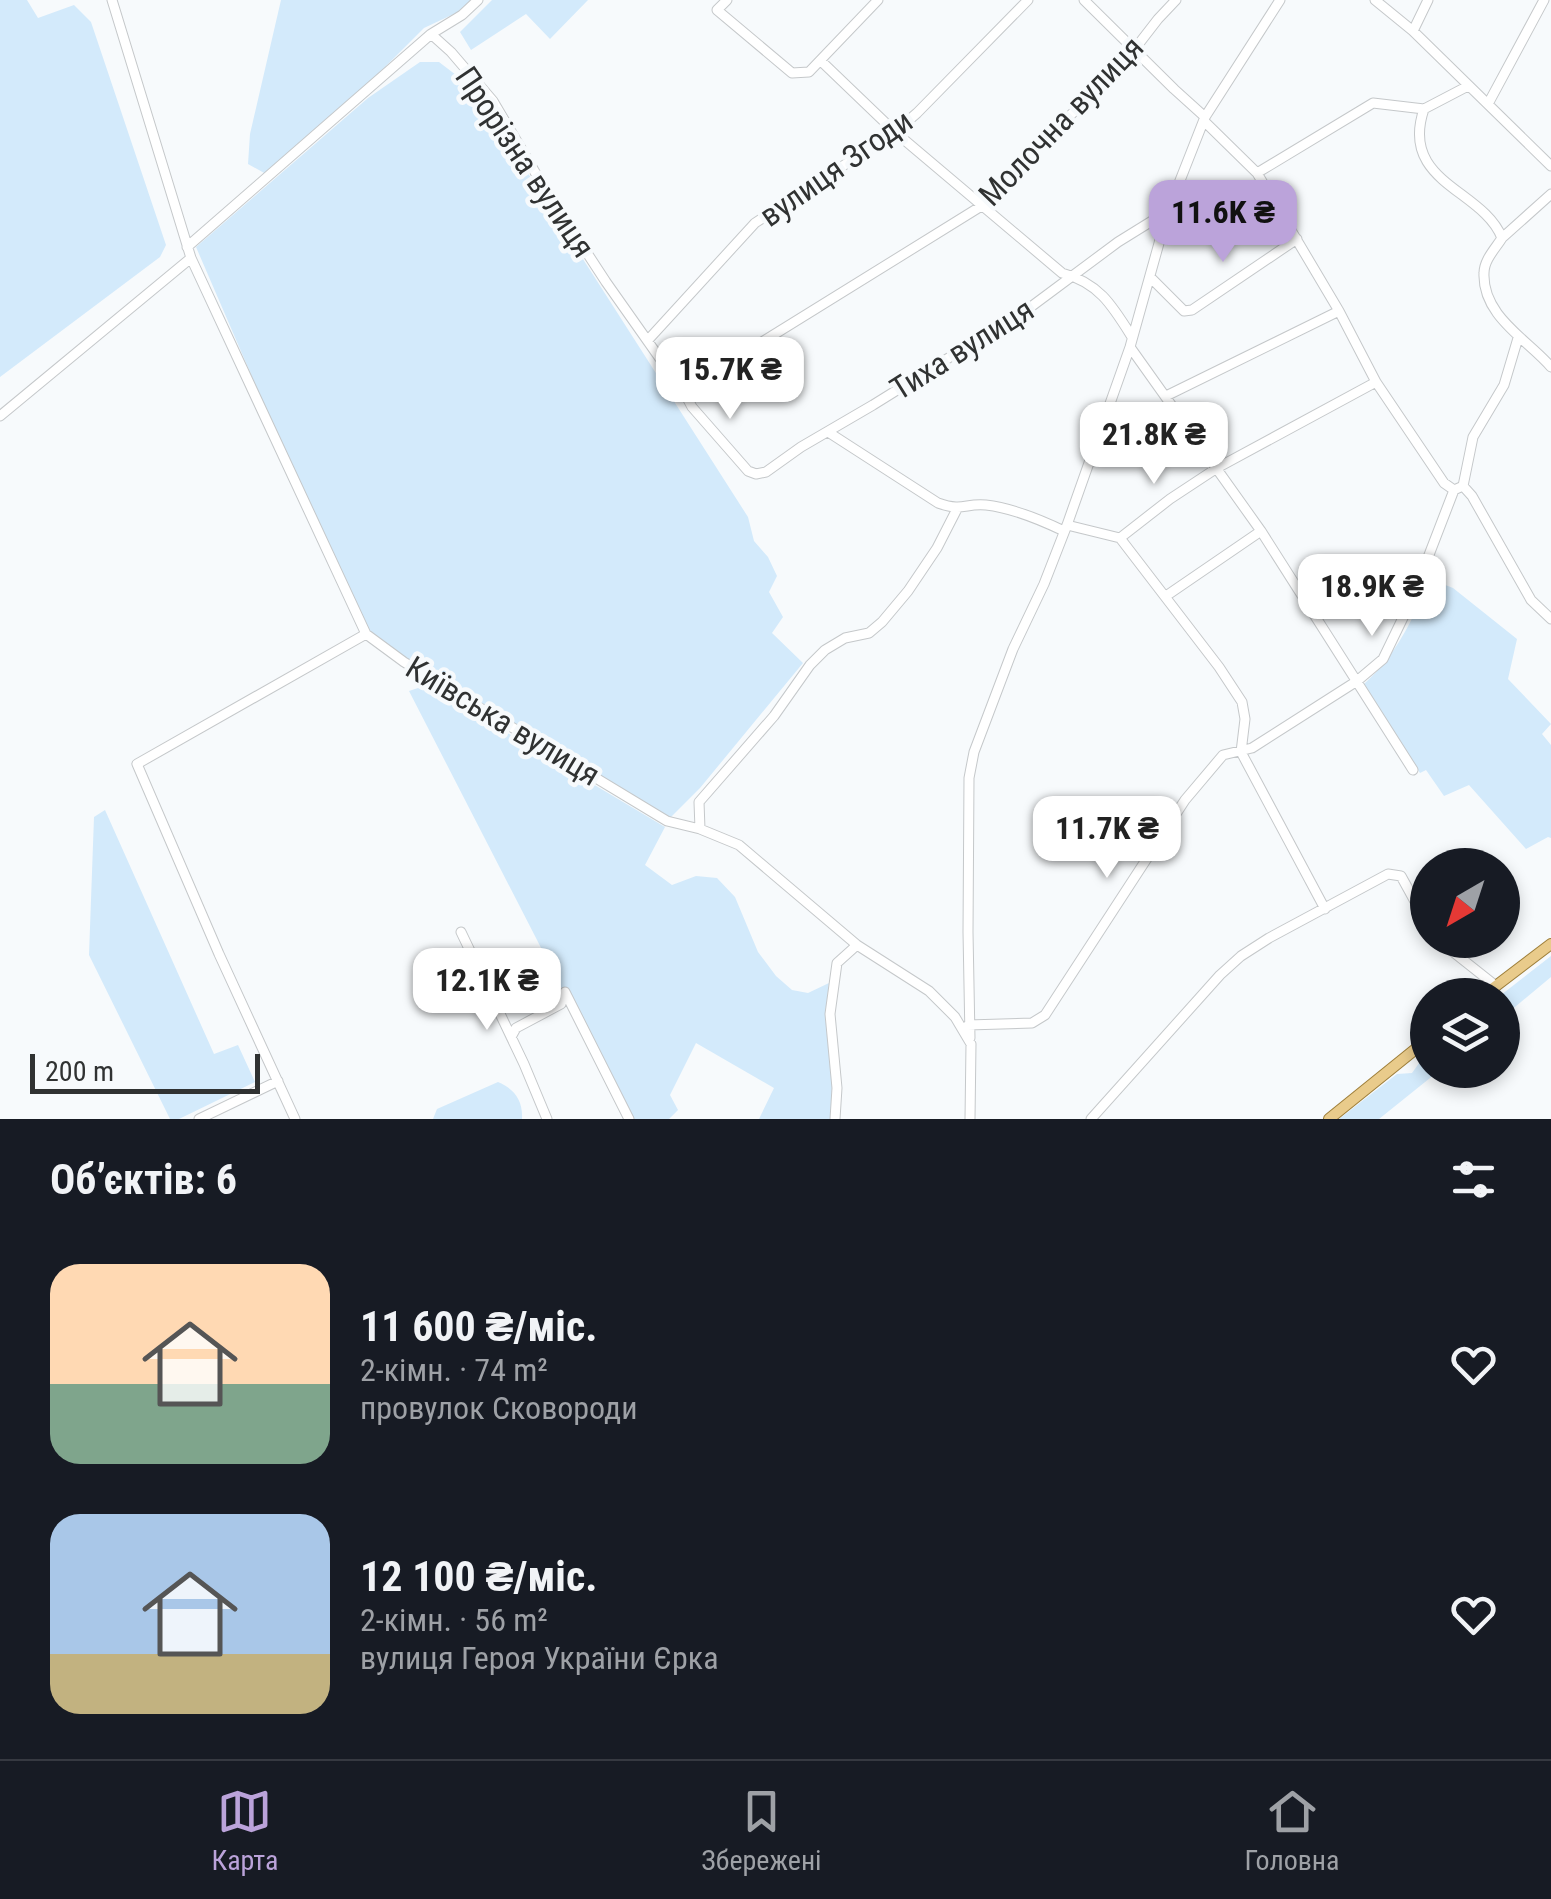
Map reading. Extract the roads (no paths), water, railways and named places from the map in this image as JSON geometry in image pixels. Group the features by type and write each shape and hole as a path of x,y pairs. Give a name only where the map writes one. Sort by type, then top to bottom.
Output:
{"main road":[{"path":"1506,978 1551,944"},
{"path":"1330,1119 1410,1053"}],"street":[{"name":"Київська вулиця","path":"112,0 191,258 366,634 420,672 668,821 740,845 857,944 929,991 954,1017 971,1044"},
{"name":"Прорізна вулиця","path":"478,0 432,34 493,101 566,221 685,394"},
{"path":"726,0 717,10 792,73 809,72 878,0"},
{"name":"вулиця Згоди","path":"648,340 755,223 895,132 1028,0"},
{"path":"1084,0 1257,173 1340,311 1376,382 1444,483 1472,496 1530,600 1549,613"},
{"name":"Молочна вулиця","path":"685,394 983,205 1134,50 1176,0"},
{"path":"970,1119 968,778 974,752 1013,649 1066,528 1131,342 1168,211 1205,120 1280,0"},
{"path":"1375,0 1551,166"},
{"path":"1412,31 1428,0"},
{"path":"1488,104 1544,0"},
{"path":"187,247 432,34"},
{"path":"820,61 895,132 1062,273 1073,275 1108,300 1166,396 1261,531 1413,770"},
{"path":"1257,173 1372,103 1424,109 1468,86"},
{"path":"1424,109 1420,138 1430,167 1492,222 1502,238"},
{"path":"1550,197 1502,238 1488,258 1484,272 1488,293 1500,316 1551,368"},
{"name":"Тиха вулиця","path":"685,394 748,472 766,472 1032,306 1118,242 1168,211"},
{"path":"1151,278 1184,312 1192,310 1297,239"},
{"path":"0,416 191,258"},
{"path":"1166,396 1340,311"},
{"path":"968,1025 1032,1023 1045,1015 1185,800 1223,755 1252,748 1357,681 1383,658 1458,488 1473,436 1504,386 1518,338"},
{"path":"1120,538 1217,468 1376,382"},
{"path":"828,432 914,488 957,510 984,504 1066,528 1120,538 1220,666 1242,702 1246,718 1241,752 1326,910"},
{"path":"700,829 699,802 825,650 845,638 869,633 882,622 937,548 957,510"},
{"path":"1166,596 1261,531"},
{"path":"295,1119 137,764 366,634"},
{"path":"1092,1119 1241,956 1388,874 1401,876 1410,892"},
{"path":"461,932 547,1119"},
{"path":"835,1119 837,1088 830,1014 837,963 857,944"},
{"path":"1461,958 1486,978"},
{"path":"511,1036 516,1028 560,1004 565,992 629,1119"},
{"path":"199,1119 278,1081"}]}
